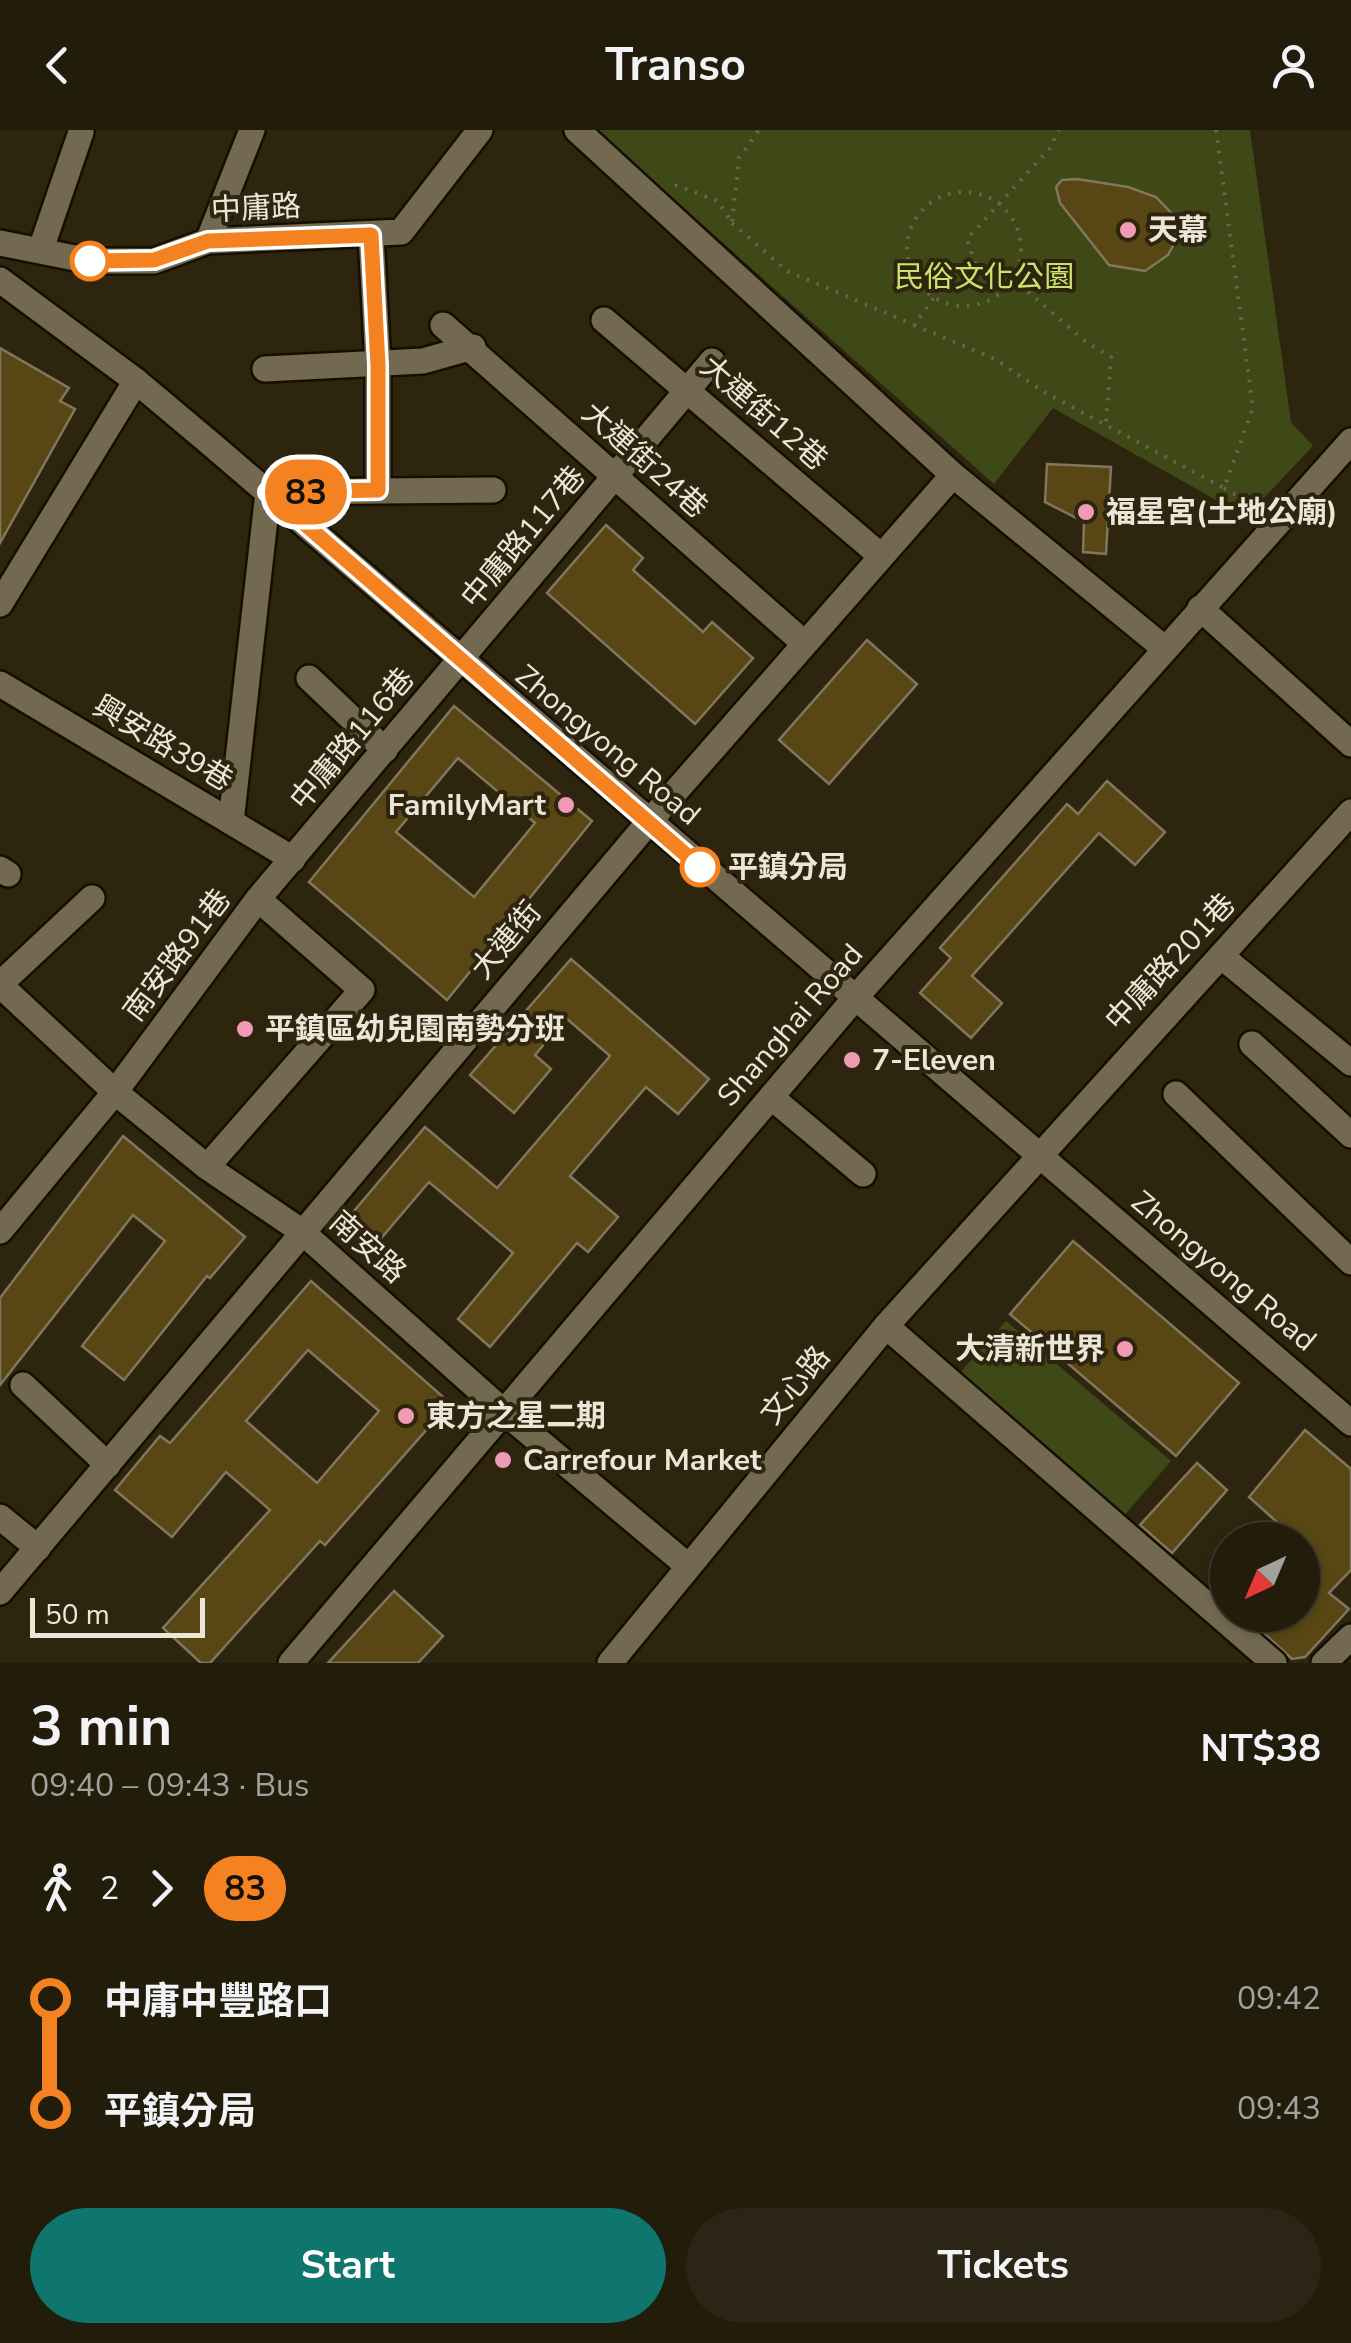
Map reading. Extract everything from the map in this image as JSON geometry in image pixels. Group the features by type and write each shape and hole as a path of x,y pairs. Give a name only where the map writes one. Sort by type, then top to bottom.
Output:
{"street":[{"path":"208,241 252,130"},
{"name":"中庸路","path":"0,243 90,261 154,260 208,241 401,232 480,130"},
{"path":"577,130 952,475 1164,648"},
{"path":"41,249 81,132"},
{"path":"371,235 378,365 378,490"},
{"name":"Zhongyong Road","path":"0,280 136,381 268,492 648,823 1348,1414"},
{"name":"大連街12巷","path":"604,320 881,556"},
{"name":"大連街24巷","path":"443,324 804,643"},
{"path":"265,370 422,361 472,348"},
{"name":"中庸路117巷","path":"460,662 712,361"},
{"path":"0,604 136,381"},
{"name":"Shanghai Road","path":"291,1663 855,998 1351,441"},
{"name":"大連街","path":"0,1592 648,823 952,475"},
{"path":"232,822 268,492 493,490"},
{"path":"1200,608 1351,744"},
{"name":"中庸路116巷","path":"294,859 460,662"},
{"path":"309,678 385,750"},
{"name":"興安路39巷","path":"0,684 294,859"},
{"name":"中庸路201巷","path":"1037,1154 1351,812"},
{"name":"南安路91巷","path":"5,1213 115,1092 258,899 294,859"},
{"path":"0,984 92,898"},
{"path":"207,1167 362,990 258,899"},
{"path":"1221,956 1351,1063"},
{"name":"南安路","path":"0,984 115,1092 207,1167 301,1231 503,1411 688,1566"},
{"path":"1252,1044 1351,1135"},
{"path":"1176,1094 1351,1262"},
{"path":"771,1097 863,1174"},
{"name":"文心路","path":"610,1663 886,1326 1037,1154"},
{"path":"886,1326 1274,1663"},
{"path":"23,1385 108,1465"},
{"path":"0,1517 38,1548"},
{"path":"1324,1663 1349,1643"}],"path":[{"path":"732,223 740,158 759,130"},
{"path":"914,325 940,288 956,286 977,268 967,239 1050,148 1060,130"},
{"path":"1216,130 1253,408 1224,488"},
{"path":"664,180 718,201 732,223 787,270 995,359 1044,392 1280,520"},
{"path":"970,192 998,204 1015,224 1020,242 1012,278 984,302 966,306 935,297 917,282 909,264 910,228 920,211 952,193 970,192"},
{"path":"1012,278 1086,342 1111,357 1106,423"}],"green space":[{"name":"民俗文化公園","path":"596,130 1250,130 1291,422 1313,446 1246,517 1053,408 994,484"},
{"path":"1006,1321 1171,1461 1123,1517 958,1375"}],"building":[{"name":"天幕","path":"1062,180 1128,187 1156,197 1176,218 1175,242 1168,255 1145,271 1109,265 1060,203 1056,187"},
{"path":"0,348 69,388 60,401 75,409 0,543"},
{"name":"福星宮(土地公廟)","path":"1047,464 1111,467 1106,554 1083,552 1084,522 1045,502"},
{"path":"606,525 643,558 633,570 703,632 712,622 753,658 695,724 547,593"},
{"path":"867,640 917,684 829,784 779,740"},
{"path":"454,706 592,821 447,1000 309,882","holes":["458,758 535,823 474,897 396,832"]},
{"path":"1107,781 1165,832 1135,865 1099,833 972,976 1002,1003 971,1038 920,993 951,958 940,948 1067,804 1078,814"},
{"path":"571,959 709,1079 678,1114 646,1087 570,1176 618,1217 588,1252 577,1243 490,1347 458,1319 513,1253 429,1182 372,1249 343,1224 425,1127 497,1188 610,1056 566,1018 535,1055 551,1069 514,1113 470,1075"},
{"path":"123,1136 245,1237 210,1278 207,1276 124,1380 82,1346 165,1241 133,1215 0,1385 0,1298"},
{"name":"大清新世界","path":"1073,1241 1239,1383 1176,1456 1010,1314"},
{"path":"311,1281 450,1403 325,1545 320,1541 210,1663 201,1663 163,1628 270,1510 226,1472 172,1537 115,1490 160,1436 170,1443","holes":["308,1350 379,1411 317,1483 246,1421"]},
{"path":"1305,1430 1351,1469 1351,1570 1329,1593 1349,1609 1305,1657 1292,1659 1263,1632 1320,1632 1320,1522 1277,1522 1249,1497"},
{"path":"1197,1463 1227,1490 1172,1553 1140,1525"},
{"path":"394,1591 443,1636 418,1663 328,1663"}],"bus line":[{"name":"83","path":"90,261 154,260 208,241 371,235 378,365 378,490 268,492 700,867"}],"place":[{"name":"天幕","path":"1128,230"},
{"name":"福星宮(土地公廟)","path":"1086,512"},
{"name":"FamilyMart","path":"566,805"},
{"name":"平鎮分局","path":"700,867"},
{"name":"平鎮區幼兒園南勢分班","path":"245,1029"},
{"name":"7-Eleven","path":"852,1060"},
{"name":"大清新世界","path":"1125,1349"},
{"name":"東方之星二期","path":"406,1416"},
{"name":"Carrefour Market","path":"503,1460"}]}
